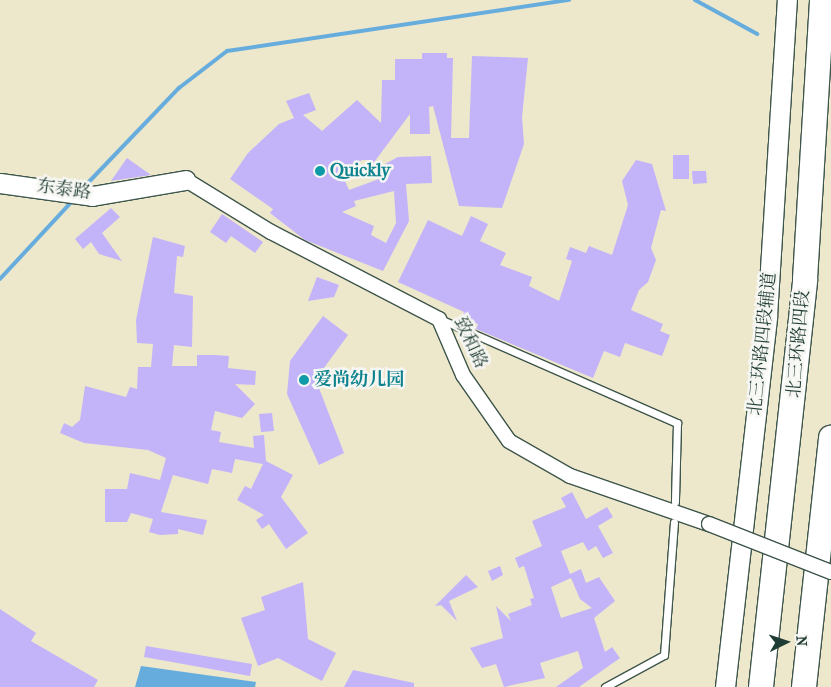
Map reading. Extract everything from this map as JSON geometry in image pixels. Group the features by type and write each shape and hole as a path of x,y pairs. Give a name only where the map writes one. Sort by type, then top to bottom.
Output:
{"highway":[{"name":"北三环路四段","path":"761,687 805,279 822,0"},
{"path":"804,687 831,438"}],"main road":[{"name":"北三环路四段辅道","path":"725,687 767,316 787,0"},
{"name":"东泰路","path":"0,183 92,196 186,180"}],"street":[{"name":"致和路","path":"186,180 271,232 439,319 463,376 509,441 570,476 709,524 831,572"}],"lane":[{"path":"439,319 677,423 674,502"},
{"path":"604,687 664,655 674,522"}],"water":[{"path":"141,666 256,682 255,687 135,687"}],"building":[{"path":"422,53 447,53 447,58 453,58 451,138 469,138 472,56 528,58 522,117 524,144 502,208 459,206 433,106 429,107 430,134 410,134 410,114 372,165 370,160 362,160 341,172 349,190 379,179 374,170 398,157 431,156 432,183 406,184 409,221 383,271 305,240 270,213 273,209 230,179 248,153 279,124 294,118 286,101 309,93 316,110 303,115 322,131 357,100 381,123 382,80 395,80 395,59 422,59","holes":["394,191 396,223 386,243 371,235 374,226 342,212 356,206 354,201"]},
{"path":"673,155 689,155 689,179 673,179"},
{"path":"127,158 151,175 111,181"},
{"path":"636,160 652,164 666,211 661,210 651,248 656,260 648,282 639,290 631,310 663,324 660,331 670,335 662,356 625,343 620,357 604,351 593,378 476,329 478,324 462,318 464,312 398,282 428,220 462,236 471,216 488,224 480,241 506,253 500,265 532,277 529,286 559,301 572,261 566,259 570,247 586,253 589,246 612,255 628,205 622,181"},
{"path":"692,171 706,171 707,183 693,184"},
{"path":"111,208 120,217 102,233 122,261 99,254 91,242 83,249 75,239"},
{"path":"222,214 263,242 255,253 231,236 226,243 210,232"},
{"path":"153,237 185,246 183,257 177,256 174,293 193,296 192,347 174,345 172,366 197,366 197,355 215,355 229,356 228,368 256,371 255,385 235,384 255,404 242,418 215,411 211,430 221,432 219,442 254,448 253,436 264,435 266,461 293,475 281,497 308,533 286,549 269,524 262,529 256,520 264,515 237,500 245,486 251,489 263,464 235,459 232,473 212,469 208,484 173,475 161,512 207,520 203,535 178,529 178,534 160,535 149,532 153,519 131,513 127,522 105,522 105,489 127,489 130,473 160,480 166,458 148,450 84,443 60,433 64,423 72,427 80,420 85,386 126,397 130,387 137,389 138,367 151,367 153,344 137,343 136,320"},
{"path":"317,277 339,285 334,297 308,301"},
{"name":"爱尚幼儿园","path":"323,316 348,335 321,372 319,388 344,453 319,465 287,394 290,361"},
{"path":"272,413 274,431 261,432 259,414"},
{"path":"572,492 586,519 607,507 613,517 598,526 613,553 603,558 596,546 588,551 583,542 561,551 570,574 581,569 586,583 599,577 615,601 594,618 605,652 612,647 620,658 579,687 556,687 583,668 578,651 540,663 545,678 504,687 496,664 482,668 470,648 503,638 496,606 511,621 508,614 532,605 530,599 534,598 524,566 519,568 515,558 542,546 532,521 566,507 561,498","holes":["571,578 580,599 592,608 561,618 551,587"]},
{"path":"500,566 503,575 492,581 488,571"},
{"path":"466,575 478,587 449,601 457,621 441,605 435,606"},
{"path":"303,582 308,639 336,653 322,681 278,658 258,666 241,618 265,610 261,597"},
{"path":"0,609 36,633 31,641 98,680 94,687 0,687"},
{"path":"146,646 252,664 250,676 144,657"},
{"path":"353,670 414,683 414,687 344,687"}],"waterway":[{"path":"83,188 179,88 227,51 569,0"},
{"path":"695,0 757,34"},
{"path":"0,279 74,199"}],"place":[{"name":"Quickly","path":"320,171"},
{"name":"爱尚幼儿园","path":"304,380"}]}
